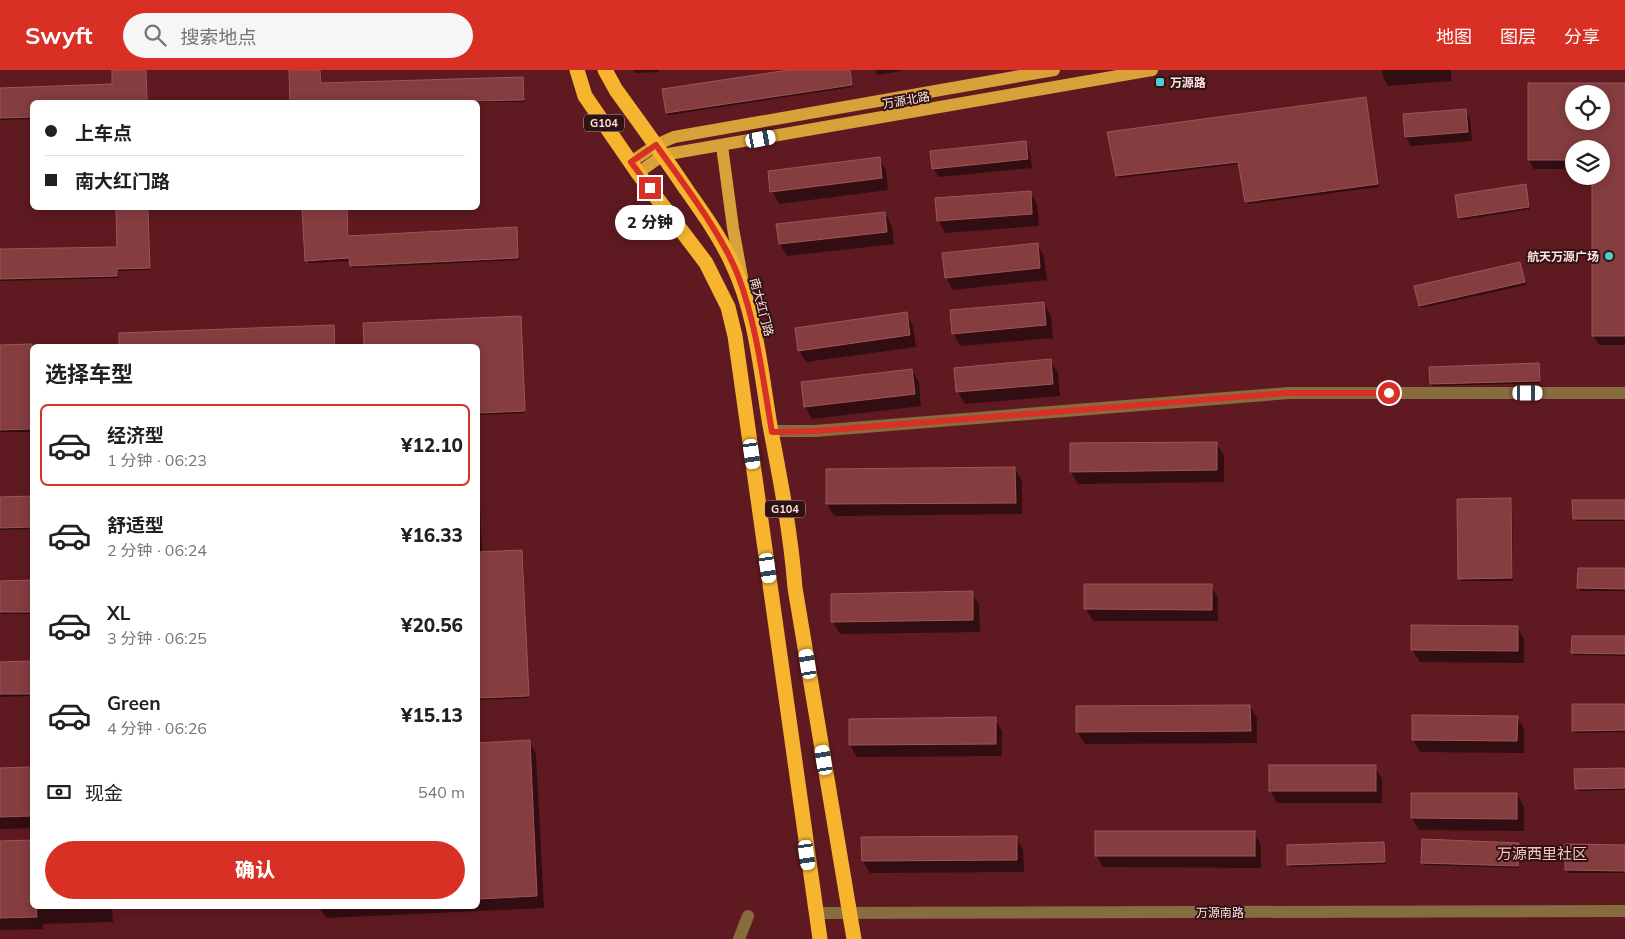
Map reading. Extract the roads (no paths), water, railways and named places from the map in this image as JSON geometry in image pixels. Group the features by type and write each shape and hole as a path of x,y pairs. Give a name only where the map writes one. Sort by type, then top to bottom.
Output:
{"highway":[{"name":"G104","path":"577,70 585,96 635,168 706,264 728,307 733,326 820,939"},
{"name":"南大红门路","path":"605,70 616,90 710,223 739,277 749,311 783,492 795,588 849,912"},
{"name":"G104","path":"849,912 854,939"}],"main road":[{"name":"万源北路","path":"660,150 674,137 1054,70"},
{"name":"万源北路","path":"660,150 722,146 1152,70"},
{"path":"722,146 733,228 749,311"},
{"path":"635,168 660,150"}],"street":[{"path":"772,432 815,431 1289,393 1625,393"},
{"name":"万源南路","path":"815,913 1625,911"},
{"path":"739,939 748,916"}],"place":[{"name":"万源路","path":"1160,82"},
{"name":"航天万源广场","path":"1609,256"}],"district":[{"name":"万源西里社区","path":"1542,853"}]}
